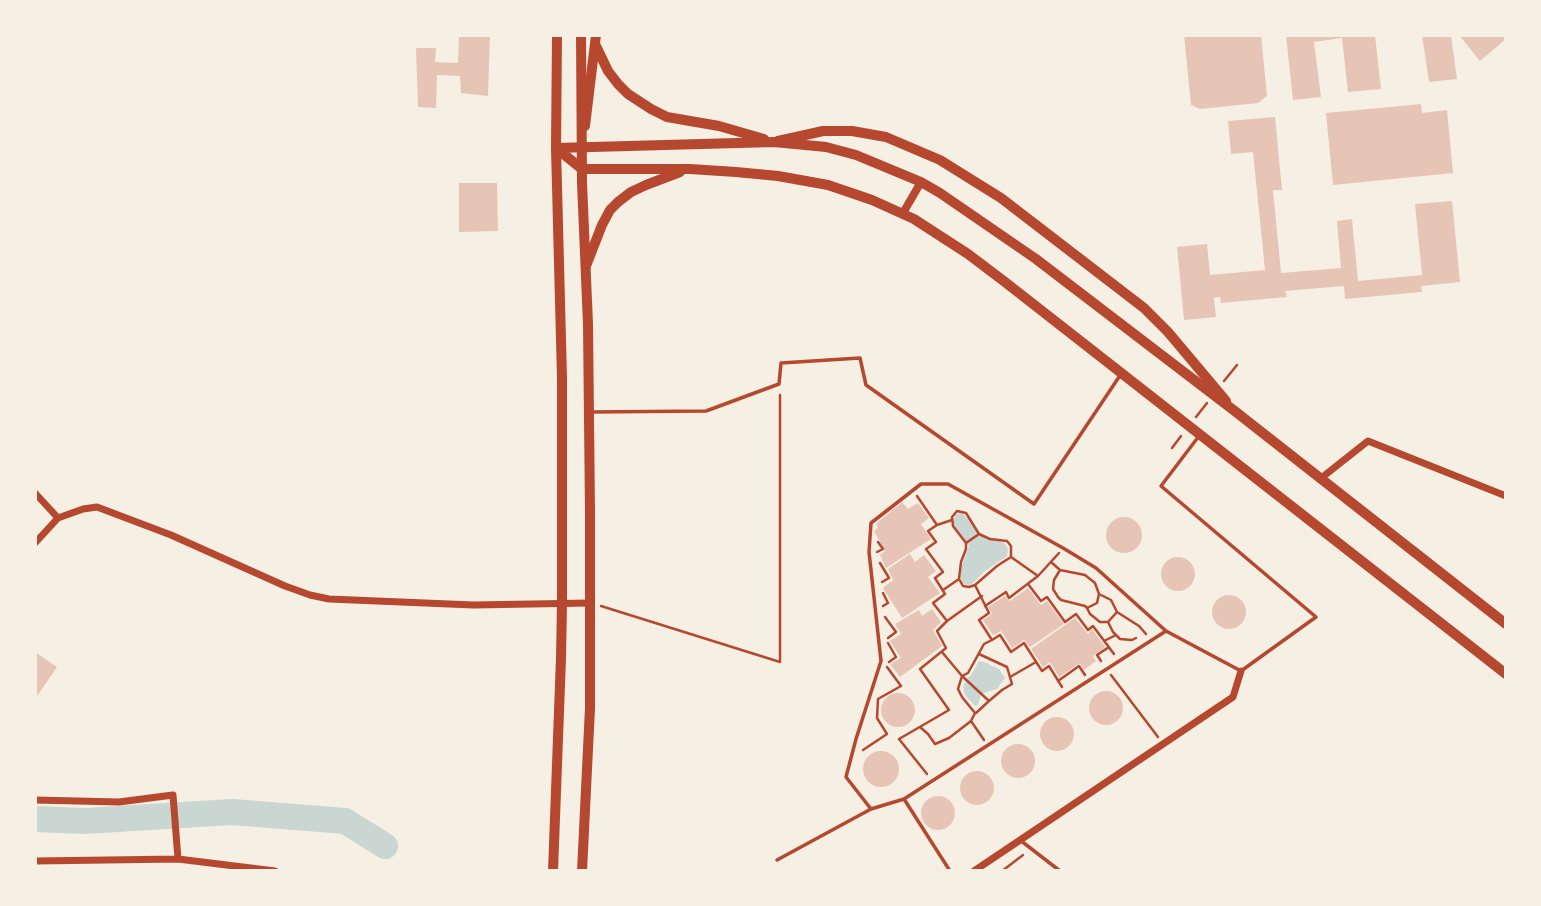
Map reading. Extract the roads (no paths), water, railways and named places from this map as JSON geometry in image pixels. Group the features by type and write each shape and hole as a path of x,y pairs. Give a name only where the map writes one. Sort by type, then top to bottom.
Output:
{"main road":[{"path":"553,871 562,603 557,35"},
{"path":"581,35 582,169 590,412 590,708 582,871"},
{"path":"582,147 596,40"},
{"path":"596,40 608,71 618,84 628,94 667,117 719,126 774,142 823,131 852,131 886,137 940,160 1001,198 1144,308 1236,412"},
{"path":"556,148 774,142 827,147 856,155 920,182 1036,259 1506,624"},
{"path":"556,148 582,169 690,169 778,176 828,185 903,213 968,254 1506,674"},
{"path":"586,266 602,225 618,202 646,185 690,169"}],"street":[{"path":"903,213 920,182"},
{"path":"1320,480 1368,441 1506,496"},
{"path":"35,493 58,518"},
{"path":"35,544 58,518 97,507 162,531 285,586 329,599 473,605 590,603"},
{"path":"974,871 1233,697 1241,671"},
{"path":"35,800 119,802 173,795 178,859"},
{"path":"35,861 178,859 275,871"}],"lane":[{"path":"590,412 706,411 779,384 781,363 860,358 866,385 1034,504 1122,372"},
{"path":"871,809 846,777 881,661 869,552 871,523 921,484 948,484 1063,548 1096,568 1166,631 1241,671 1316,617 1161,486 1200,434"},
{"path":"777,860 871,809 904,799 1166,631"},
{"path":"904,799 950,871"},
{"path":"1020,840 1060,871"}],"waterway":[{"path":"35,819 85,821 232,812 345,821 385,846"}]}
